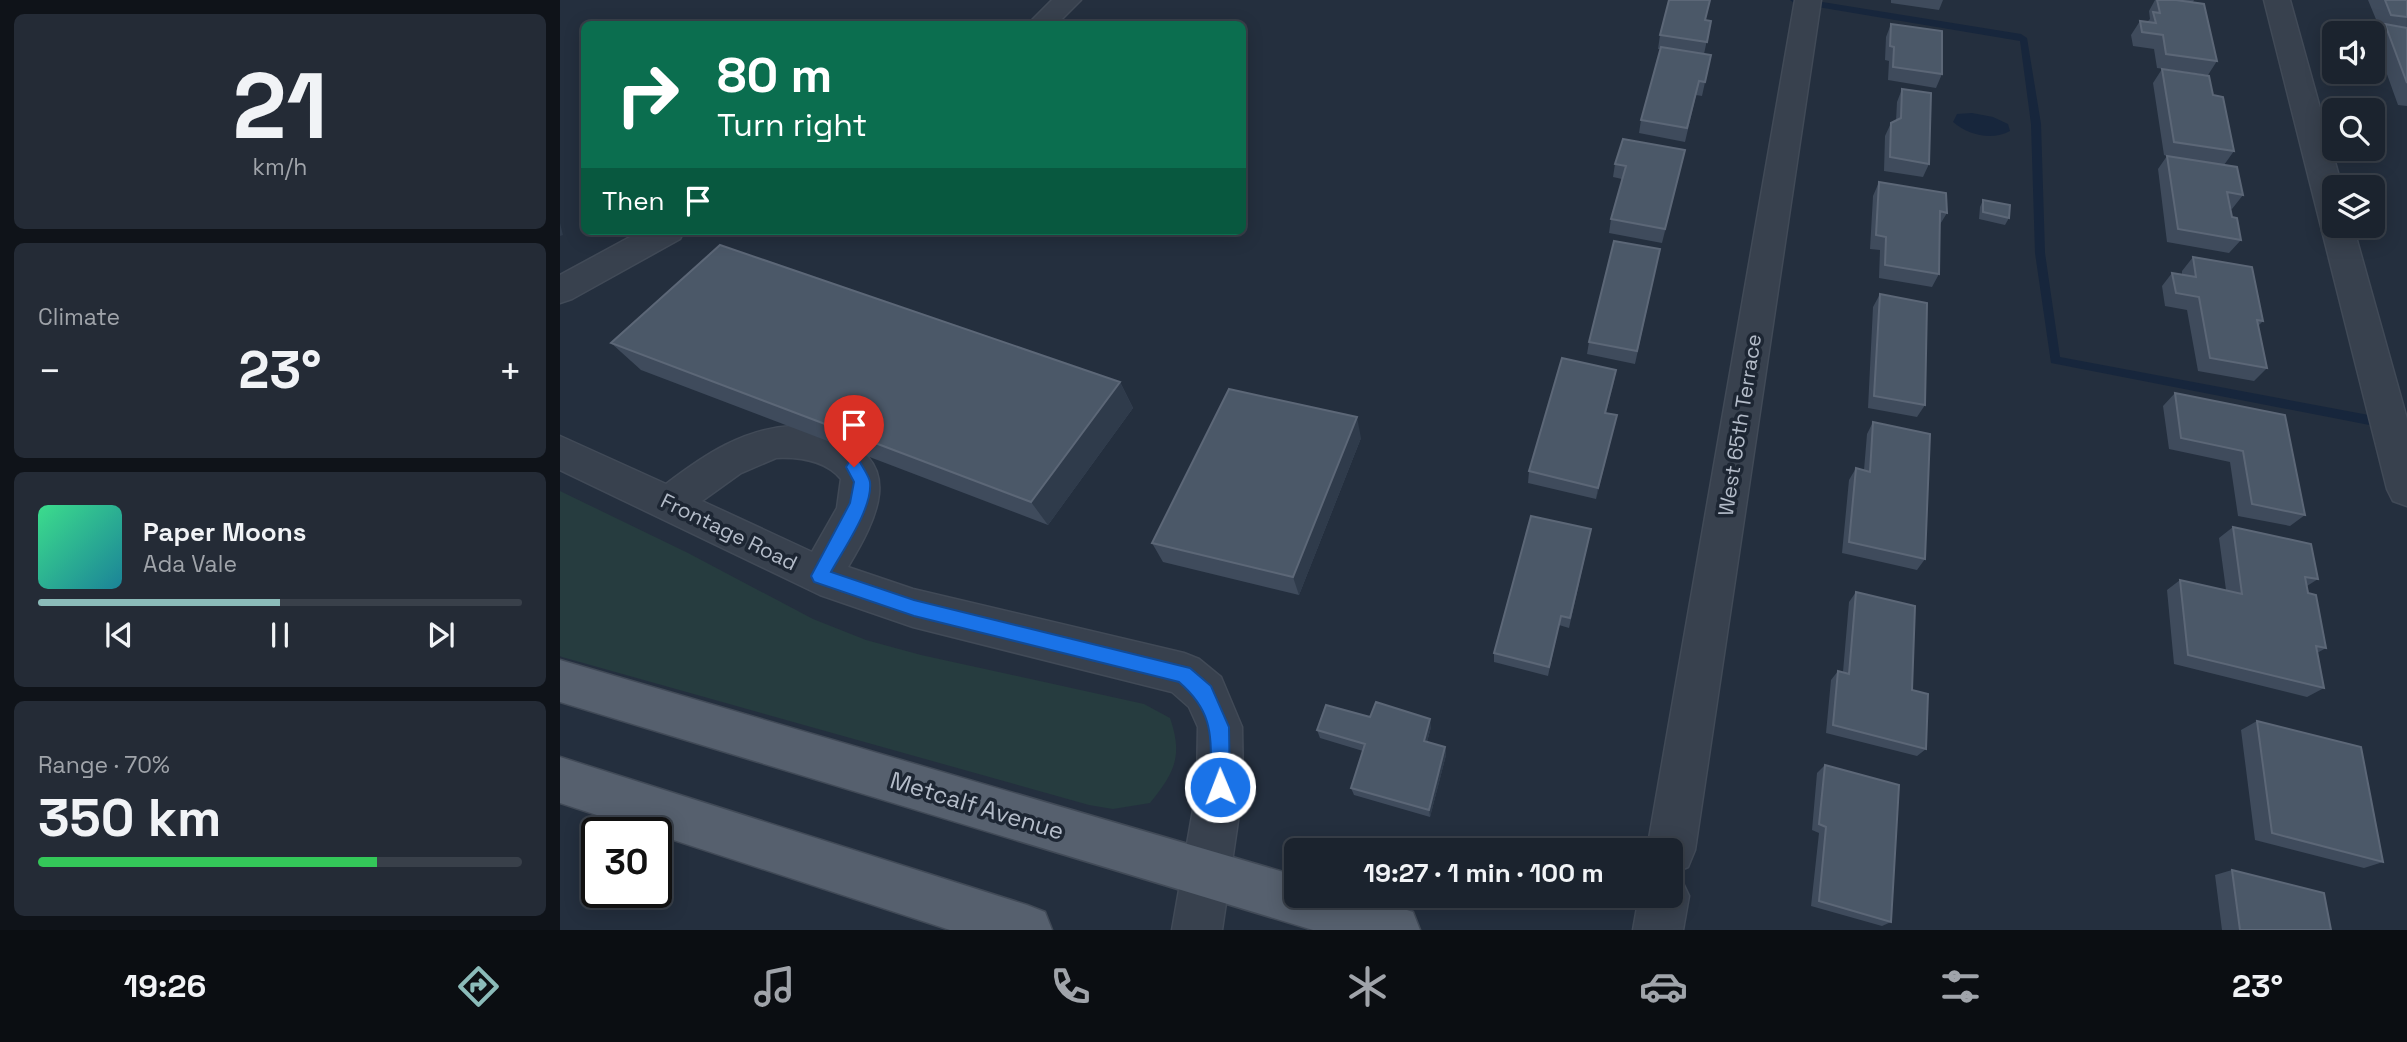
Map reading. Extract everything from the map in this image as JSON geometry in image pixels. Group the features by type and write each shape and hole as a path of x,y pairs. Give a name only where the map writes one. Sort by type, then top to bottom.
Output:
{"main road":[{"name":"Metcalf Avenue","path":"560,681 1395,930"},
{"path":"560,780 1027,930"}],"street":[{"path":"1044,21 1068,0"},
{"name":"West 65th Terrace","path":"1673,838 1808,0"},
{"path":"2277,0 2323,175"},
{"path":"560,290 661,235"},
{"path":"2340,238 2407,489"},
{"path":"670,503 704,477 737,457 767,445 792,442 840,454 854,467 862,482 858,503 848,526 820,576"},
{"name":"Frontage Road","path":"560,452 820,576 914,608 1184,674 1205,692 1220,727 1220,787 1197,930"},
{"path":"1658,930 1662,908"}],"green space":[{"path":"560,491 688,553 813,619 866,640 921,655 1144,704 1170,718 1176,743 1171,773 1150,803 1113,809 1089,805 562,657"}],"water":[{"path":"1972,113 1993,117 2008,124 2010,131 1996,136 1980,135 1953,122 1957,114"}],"building":[{"path":"1669,0 1710,0 1705,20 1711,21 1707,42 1660,35"},
{"path":"2157,0 2204,4 2217,61 2166,54 2163,35 2142,32 2140,21 2156,23 2153,12 2160,13"},
{"path":"2385,0 2407,0 2407,17 2391,15"},
{"path":"1891,24 1942,31 1942,74 1893,67"},
{"path":"2385,24 2407,28 2407,83"},
{"path":"1661,47 1711,55 1705,82 1699,81 1687,128 1641,120"},
{"path":"2162,69 2209,76 2213,95 2223,97 2234,151 2174,142"},
{"path":"1902,89 1931,93 1929,164 1890,157 1891,123 1901,118"},
{"path":"1623,139 1685,150 1665,229 1611,219 1626,166 1615,164"},
{"path":"2167,156 2237,167 2243,195 2227,192 2232,217 2237,218 2241,240 2178,229"},
{"path":"1879,182 1946,193 1947,213 1940,211 1939,274 1885,265 1886,237 1876,235"},
{"path":"1983,200 2010,205 2009,218 1983,212"},
{"path":"1614,241 1660,249 1637,351 1589,342"},
{"path":"720,245 1120,382 1031,502 611,343"},
{"path":"2193,257 2252,267 2263,321 2257,320 2267,368 2210,358 2199,297 2176,293 2172,273 2196,277"},
{"path":"1880,294 1927,303 1925,405 1874,396"},
{"path":"1562,358 1616,370 1605,413 1617,415 1598,488 1529,471"},
{"path":"1229,389 1357,417 1293,577 1152,543"},
{"path":"2175,393 2285,415 2305,515 2252,504 2243,451 2181,438"},
{"path":"1873,422 1930,434 1925,559 1849,542 1856,468 1870,472"},
{"path":"1531,516 1591,529 1570,618 1561,616 1549,667 1494,653"},
{"path":"2233,527 2311,544 2318,579 2305,577 2308,593 2316,595 2326,648 2316,646 2324,688 2188,655 2180,580 2242,594"},
{"path":"1856,592 1915,606 1912,690 1928,694 1926,749 1833,725 1838,671 1849,674"},
{"path":"1376,702 1430,719 1424,741 1445,747 1429,810 1351,788 1365,744 1317,730 1326,705 1370,717"},
{"path":"2257,721 2361,747 2383,862 2272,833"},
{"path":"1825,765 1899,785 1891,922 1819,901 1826,827 1819,824"},
{"path":"2232,870 2324,893 2331,930 2240,930"}],"waterway":[{"path":"1794,0 2021,37 2024,40 2036,124 2040,253 2055,360 2390,424 2407,425"}],"route":[{"path":"854,467 862,482 858,503 820,576 914,608 1184,674 1205,692 1220,727 1220,787"}]}
